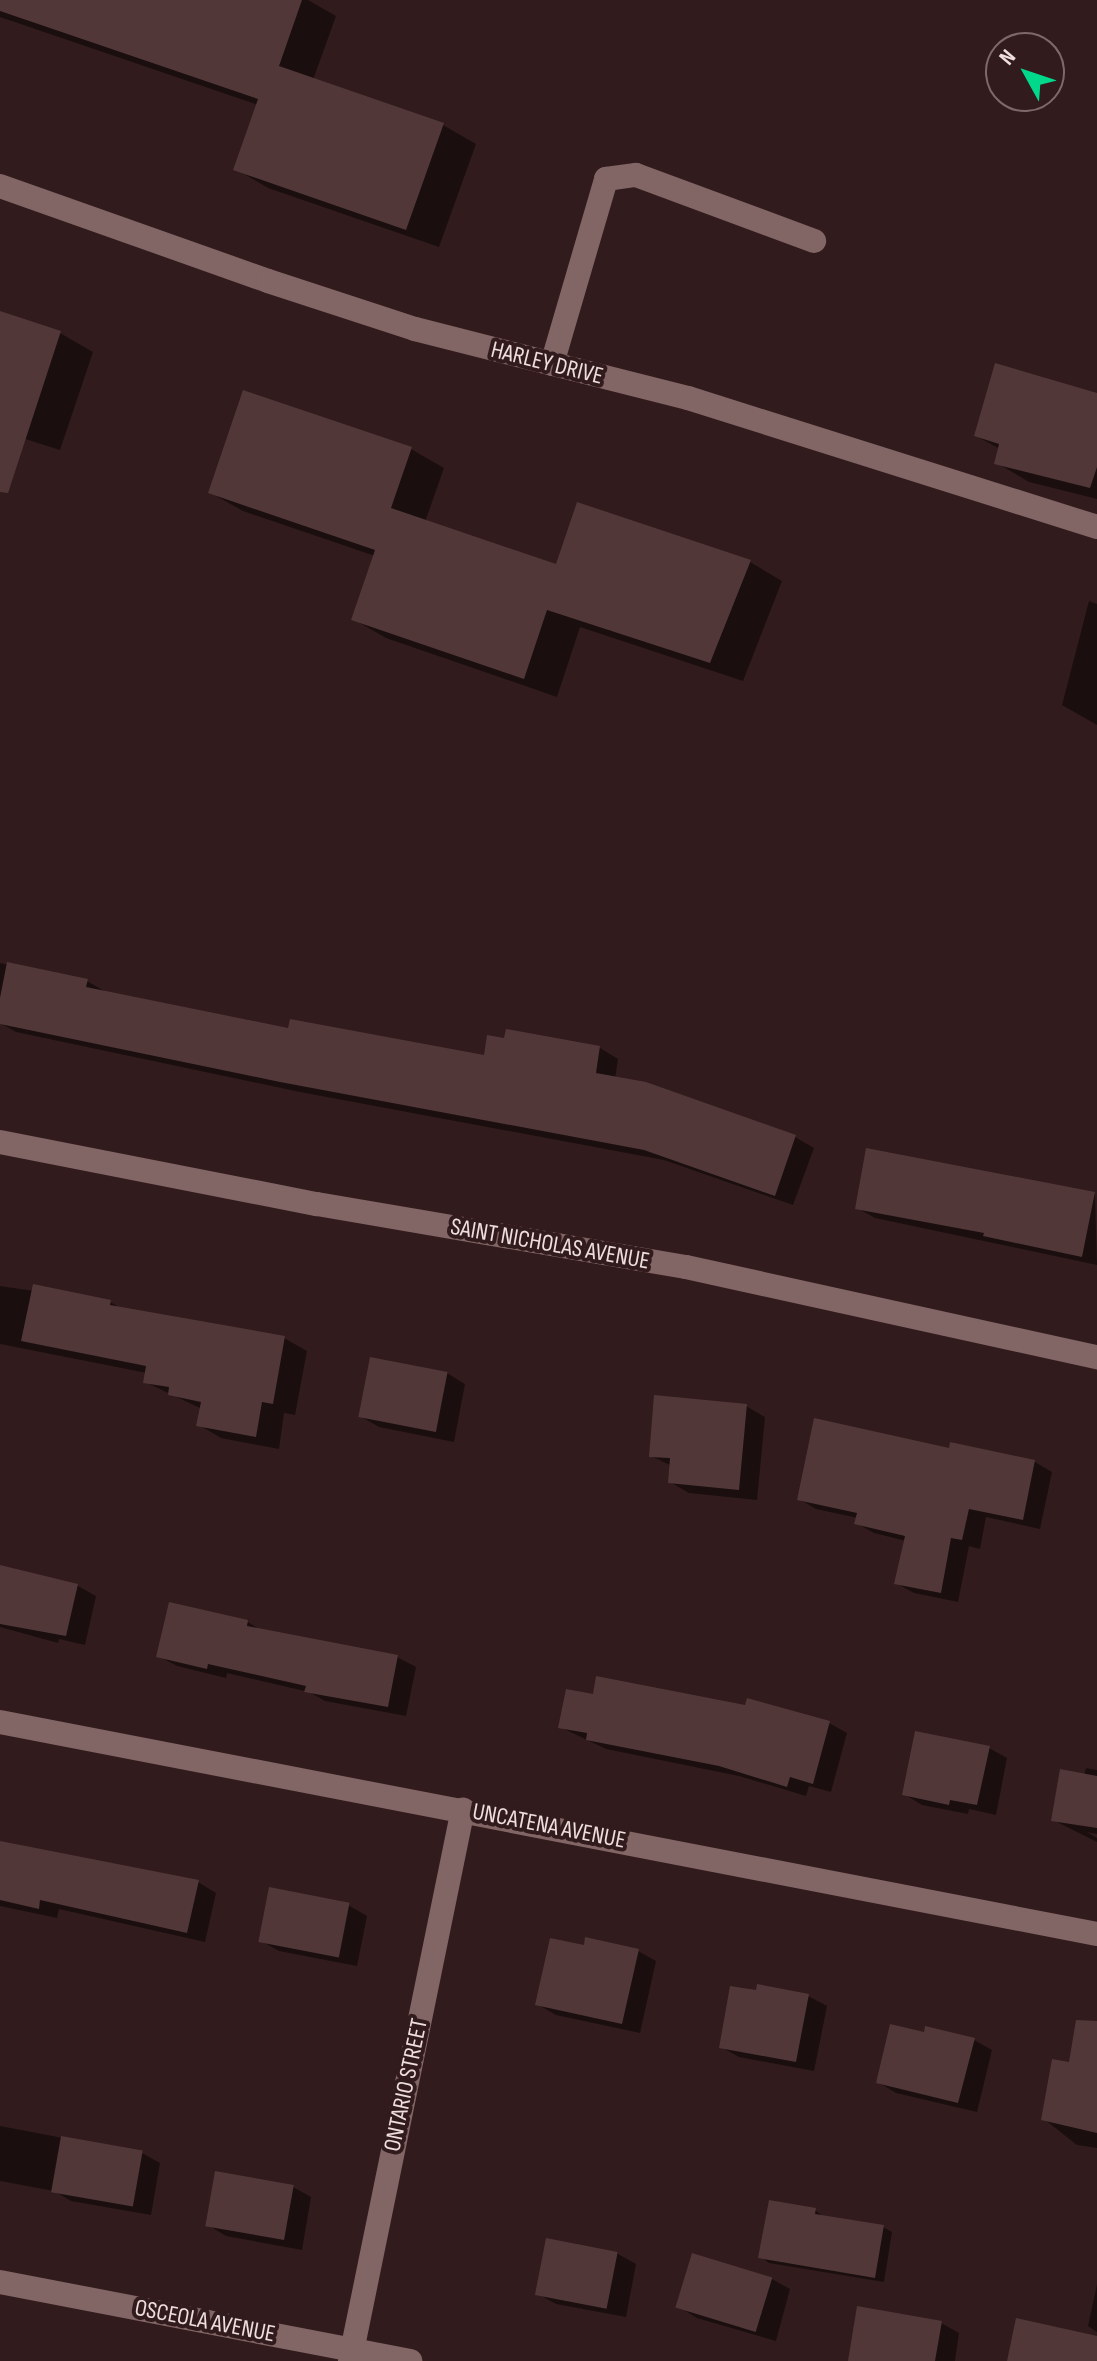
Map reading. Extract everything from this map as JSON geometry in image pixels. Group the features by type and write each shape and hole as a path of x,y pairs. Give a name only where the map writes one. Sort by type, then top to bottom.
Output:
{"street":[{"path":"552,364 606,179 636,175 814,241"},
{"name":"HARLEY DRIVE","path":"0,186 415,329 688,398 1097,527"},
{"name":"SAINT NICHOLAS AVENUE","path":"0,1142 317,1204 686,1267 1097,1357"},
{"name":"UNCATENA AVENUE","path":"0,1722 463,1809 1097,1934"},
{"name":"ONTARIO STREET","path":"351,2355 463,1809"},
{"name":"OSCEOLA AVENUE","path":"0,2282 351,2355 410,2361"}],"building":[{"path":"0,0 302,0 279,66 444,123 406,230 233,170 258,99 0,11"},
{"path":"0,311 61,331 8,493 0,492"},
{"path":"995,363 1097,393 1097,467 1090,488 994,464 999,444 974,436"},
{"path":"243,390 412,447 391,508 556,564 577,502 751,560 710,663 547,610 524,679 351,620 375,550 208,493"},
{"path":"7,962 88,979 86,987 288,1028 290,1019 484,1055 487,1035 504,1038 506,1029 600,1046 596,1073 646,1082 796,1135 775,1196 644,1150 280,1082 0,1024 0,998"},
{"path":"866,1148 1095,1192 1082,1257 983,1236 984,1233 855,1209"},
{"path":"33,1284 111,1300 110,1305 285,1336 273,1404 262,1402 256,1437 196,1426 201,1402 168,1395 169,1387 143,1383 146,1366 21,1341"},
{"path":"370,1357 448,1372 436,1432 358,1417"},
{"path":"654,1395 747,1404 739,1490 668,1483 670,1458 649,1457"},
{"path":"814,1418 949,1448 950,1442 1035,1460 1023,1520 969,1509 962,1540 951,1538 941,1593 894,1584 905,1536 854,1524 857,1513 797,1500"},
{"path":"0,1565 78,1584 66,1636 0,1624"},
{"path":"169,1602 248,1620 247,1626 398,1655 388,1707 304,1692 306,1686 208,1664 207,1669 156,1657"},
{"path":"596,1676 745,1705 747,1698 830,1721 813,1784 790,1777 787,1787 719,1766 586,1740 587,1733 558,1728 566,1689 593,1694"},
{"path":"915,1731 990,1746 977,1805 950,1800 949,1805 902,1795"},
{"path":"1060,1769 1097,1776 1097,1828 1051,1821"},
{"path":"0,1841 199,1880 187,1933 40,1900 39,1909 0,1900"},
{"path":"269,1887 349,1903 339,1958 258,1942"},
{"path":"585,1937 639,1949 622,2024 535,2005 550,1938 584,1945"},
{"path":"757,1984 809,1994 796,2062 719,2048 730,1986 756,1990"},
{"path":"1076,2020 1097,2021 1097,2133 1041,2120 1052,2059 1069,2062"},
{"path":"890,2024 924,2032 925,2026 975,2038 958,2103 876,2083"},
{"path":"61,2136 143,2150 133,2207 51,2192"},
{"path":"215,2171 294,2185 284,2240 205,2226"},
{"path":"769,2200 816,2208 815,2214 884,2225 875,2278 758,2258"},
{"path":"546,2238 618,2252 607,2309 535,2295"},
{"path":"692,2253 772,2278 756,2332 675,2308"},
{"path":"857,2306 942,2321 935,2361 848,2361"},
{"path":"1016,2318 1097,2336 1097,2361 1007,2361"}]}
